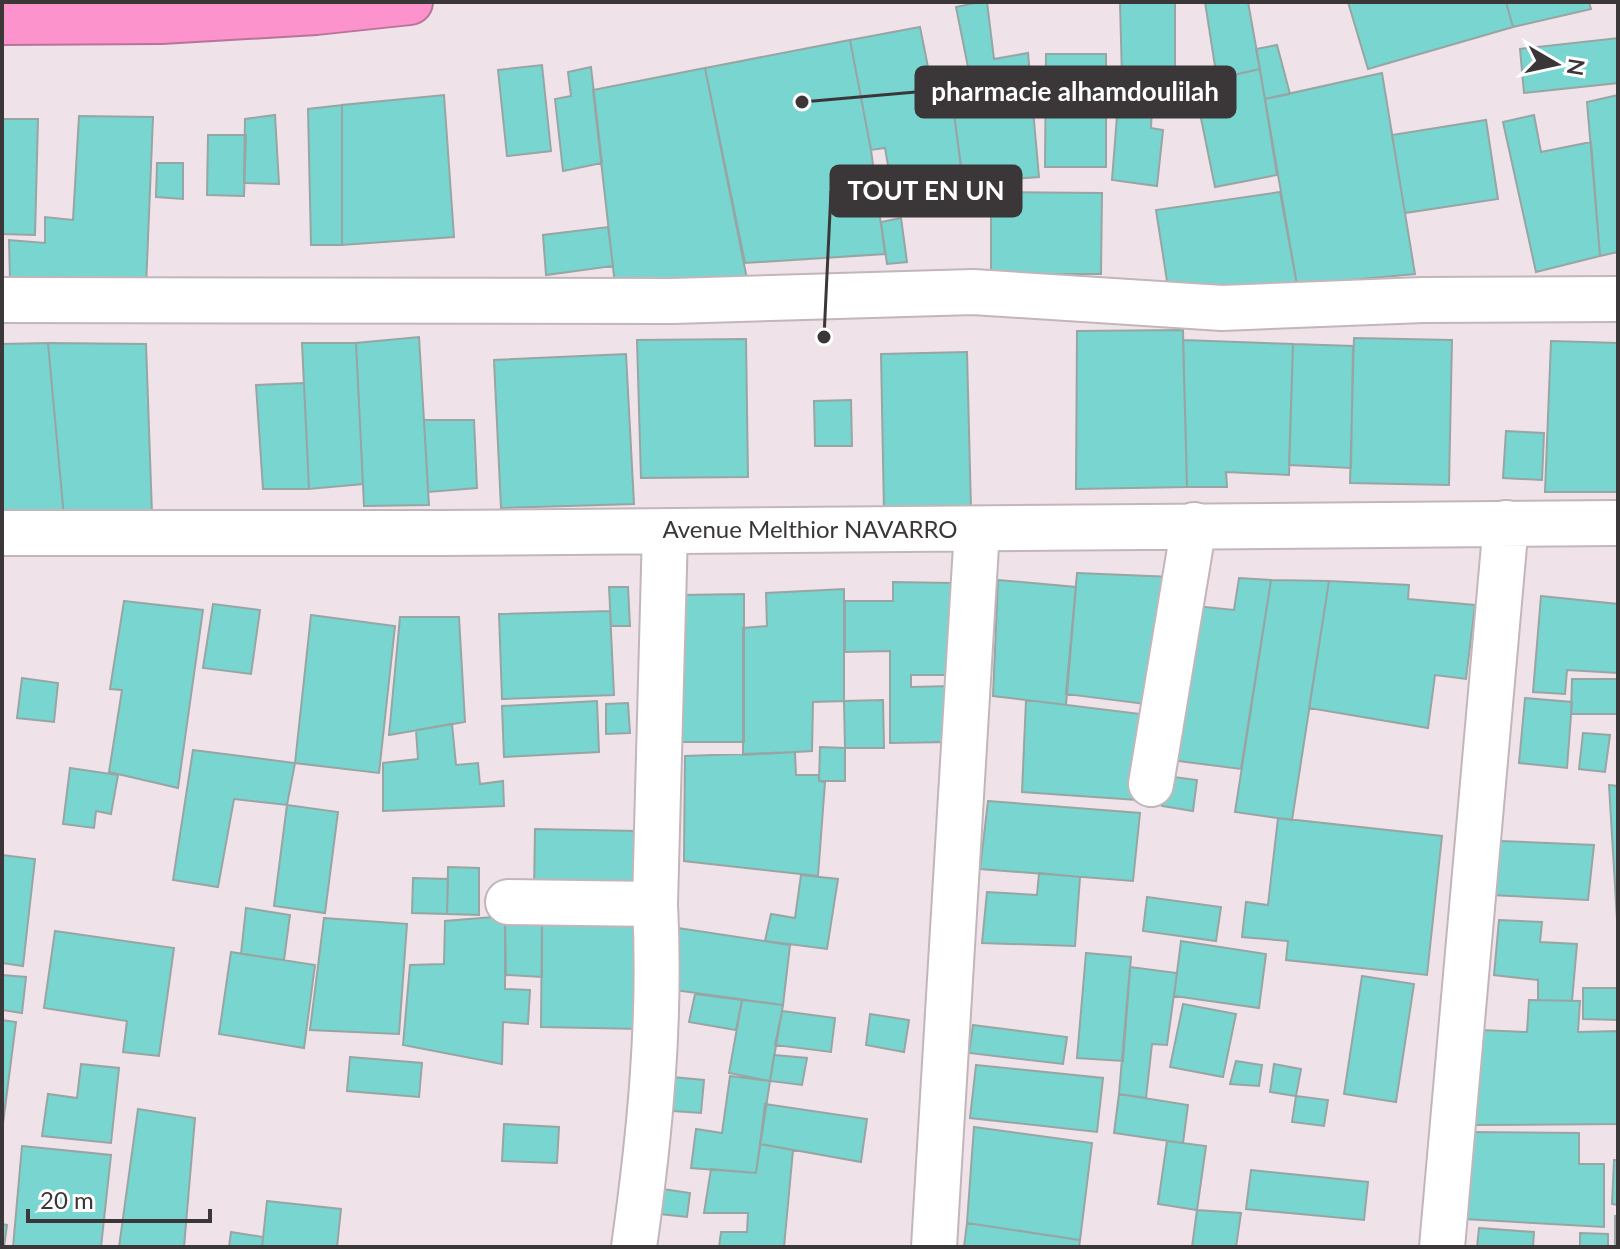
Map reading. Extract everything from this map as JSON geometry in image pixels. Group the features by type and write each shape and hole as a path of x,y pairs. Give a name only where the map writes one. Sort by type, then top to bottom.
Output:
{"highway":[{"path":"2,22 161,21 316,12 410,2"}],"street":[{"path":"2,300 658,301 973,292 1222,308 1423,300 1618,299"},
{"path":"1442,1247 1506,523"},
{"name":"Avenue Melthior NAVARRO","path":"2,533 1618,523"},
{"path":"1151,784 1194,525"},
{"path":"934,1247 977,529"},
{"path":"634,1247 657,1027 655,904 665,531"},
{"path":"508,902 655,904"}],"building":[{"path":"987,2 994,59 1028,53 1039,177 963,183 954,114 977,112 956,7"},
{"path":"1120,2 1175,2 1175,71 1122,78"},
{"path":"1205,2 1248,2 1260,69 1217,79"},
{"path":"1348,2 1506,2 1513,27 1368,69"},
{"path":"1506,2 1589,2 1591,9 1513,27"},
{"path":"920,27 930,77 969,69 977,112 954,114 963,180 891,182 885,148 871,150 850,40"},
{"path":"1618,38 1618,83 1524,93 1520,49"},
{"path":"850,40 871,150 885,254 745,263 705,68"},
{"path":"1277,45 1290,94 1265,99 1256,49"},
{"path":"1046,54 1106,54 1106,167 1045,167"},
{"path":"542,65 551,151 507,156 498,70"},
{"path":"591,67 602,163 563,171 555,99 571,96 568,72"},
{"path":"705,68 747,279 615,285 593,90"},
{"path":"1260,69 1277,175 1215,187 1194,84"},
{"path":"1382,73 1415,274 1297,285 1265,99"},
{"path":"444,95 454,237 342,245 342,105"},
{"path":"1618,95 1618,252 1600,256 1587,102"},
{"path":"1118,103 1152,106 1151,128 1163,130 1157,186 1112,180"},
{"path":"342,105 342,245 311,245 308,109"},
{"path":"275,115 279,184 244,183 245,119"},
{"path":"1534,115 1541,152 1591,142 1600,256 1536,272 1503,122"},
{"path":"79,116 153,117 146,287 10,280 9,240 45,243 45,217 73,220"},
{"path":"2,119 38,119 35,235 2,234"},
{"path":"1486,120 1498,199 1405,213 1392,135"},
{"path":"208,135 246,135 244,196 207,195"},
{"path":"157,163 183,163 183,199 156,197"},
{"path":"991,192 1102,193 1101,274 991,274"},
{"path":"1280,192 1297,285 1169,294 1156,210"},
{"path":"901,218 907,262 887,264 881,222"},
{"path":"608,227 613,266 546,275 543,235"},
{"path":"1183,330 1187,487 1076,489 1077,331"},
{"path":"419,337 429,505 364,506 356,343"},
{"path":"1354,338 1452,340 1449,485 1350,483"},
{"path":"746,339 748,477 641,478 637,340"},
{"path":"1183,340 1293,344 1289,475 1226,472 1227,487 1187,487"},
{"path":"1551,341 1618,343 1618,492 1545,492"},
{"path":"48,343 64,517 2,514 2,344"},
{"path":"48,343 146,344 152,514 64,517"},
{"path":"302,343 356,343 363,484 309,489"},
{"path":"1293,344 1353,346 1351,468 1289,465"},
{"path":"967,352 971,509 884,512 881,354"},
{"path":"626,354 634,504 501,508 494,360"},
{"path":"304,383 309,489 263,489 256,385"},
{"path":"851,400 852,446 815,446 814,401"},
{"path":"424,420 474,420 477,488 428,492"},
{"path":"1506,431 1544,433 1542,480 1503,478"},
{"path":"1077,573 1173,577 1153,705 1066,694"},
{"path":"1239,578 1271,580 1241,769 1170,760 1196,606 1234,610"},
{"path":"998,580 1076,587 1066,705 993,696"},
{"path":"1271,580 1329,581 1292,820 1235,812"},
{"path":"1329,581 1409,585 1408,599 1475,605 1466,679 1435,675 1428,728 1309,708"},
{"path":"893,582 952,583 953,675 911,675 911,687 951,686 951,742 890,743 890,651 845,652 845,601 893,601"},
{"path":"609,587 628,587 630,626 611,626"},
{"path":"844,589 844,701 813,702 812,751 743,755 743,628 767,626 766,593"},
{"path":"744,594 744,742 680,742 680,595"},
{"path":"1541,596 1618,604 1618,673 1567,670 1565,694 1533,692"},
{"path":"124,601 203,610 178,788 109,772 122,690 110,689"},
{"path":"213,604 260,610 251,674 203,668"},
{"path":"610,611 614,695 502,699 499,614"},
{"path":"311,615 395,626 379,773 295,763"},
{"path":"400,617 459,617 465,722 389,735"},
{"path":"22,678 58,683 54,722 17,718"},
{"path":"1572,679 1618,679 1618,714 1571,714"},
{"path":"1525,698 1572,702 1567,768 1519,763"},
{"path":"883,700 884,748 845,748 844,701"},
{"path":"1026,700 1149,715 1137,800 1022,792"},
{"path":"597,701 599,752 504,757 502,706"},
{"path":"628,703 630,733 606,734 606,704"},
{"path":"452,724 456,765 478,763 480,784 503,781 504,806 383,811 383,763 418,759 416,730"},
{"path":"1583,733 1610,735 1605,772 1579,769"},
{"path":"820,747 845,748 845,781 819,781"},
{"path":"193,750 295,763 287,805 234,799 218,887 173,880"},
{"path":"795,752 796,775 819,775 819,781 825,782 818,876 684,861 685,756"},
{"path":"70,768 118,775 111,814 96,811 94,828 63,824"},
{"path":"1166,776 1197,780 1193,811 1162,806"},
{"path":"1609,785 1618,786 1618,936"},
{"path":"988,801 1140,813 1133,881 980,869"},
{"path":"287,805 338,812 325,913 274,906"},
{"path":"1278,818 1442,836 1427,975 1286,960 1288,941 1242,937 1246,902 1268,905"},
{"path":"535,829 638,831 637,894 534,892"},
{"path":"1500,841 1594,845 1588,900 1491,895"},
{"path":"2,855 35,859 23,966 2,963"},
{"path":"448,867 479,868 479,915 447,914"},
{"path":"1039,873 1080,877 1075,946 982,943 987,892 1037,895"},
{"path":"801,875 838,879 827,949 765,941 771,914 795,918"},
{"path":"413,878 448,879 447,914 412,913"},
{"path":"1147,897 1221,907 1216,941 1143,931"},
{"path":"246,908 290,915 284,960 241,954"},
{"path":"643,914 641,1029 541,1027 542,916"},
{"path":"505,916 542,916 542,977 506,975"},
{"path":"505,916 505,989 530,990 528,1024 503,1022 502,1064 403,1045 410,965 444,964 445,921"},
{"path":"324,918 407,924 399,1034 310,1030"},
{"path":"1499,920 1542,922 1540,942 1577,944 1572,1001 1538,1000 1538,980 1494,975"},
{"path":"678,928 790,945 783,1005 674,990"},
{"path":"55,931 174,948 159,1056 123,1052 127,1021 44,1008"},
{"path":"1181,941 1266,954 1259,1008 1174,996"},
{"path":"231,952 315,965 304,1048 219,1034"},
{"path":"1086,953 1131,957 1123,1061 1077,1058"},
{"path":"1130,967 1177,973 1167,1045 1152,1044 1146,1098 1119,1094"},
{"path":"2,975 26,977 22,1013 2,1010"},
{"path":"1362,976 1414,984 1396,1102 1344,1094"},
{"path":"1583,988 1618,988 1618,1020 1583,1019"},
{"path":"695,994 742,1000 736,1030 689,1022"},
{"path":"742,1000 783,1005 770,1081 729,1073"},
{"path":"1529,1000 1580,1001 1578,1032 1618,1031 1618,1124 1474,1125 1481,1030 1527,1032"},
{"path":"1183,1004 1236,1014 1223,1077 1170,1067"},
{"path":"782,1011 835,1018 831,1052 775,1045"},
{"path":"870,1014 909,1020 904,1052 866,1045"},
{"path":"2,1020 16,1022 2,1131"},
{"path":"973,1025 1067,1037 1063,1064 969,1053"},
{"path":"774,1055 807,1058 802,1085 770,1081"},
{"path":"350,1057 422,1063 419,1097 347,1091"},
{"path":"1236,1061 1262,1065 1259,1086 1230,1084"},
{"path":"81,1064 119,1068 111,1143 42,1136 48,1094 77,1098"},
{"path":"1274,1064 1301,1069 1296,1096 1270,1092"},
{"path":"976,1065 1103,1078 1097,1132 970,1118"},
{"path":"661,1076 704,1080 701,1113 658,1110"},
{"path":"730,1076 770,1081 756,1173 691,1168 696,1129 722,1133"},
{"path":"1119,1094 1188,1105 1183,1143 1114,1133"},
{"path":"1296,1096 1328,1100 1324,1126 1292,1122"},
{"path":"765,1104 867,1119 861,1162 760,1144"},
{"path":"138,1109 195,1118 184,1247 119,1247"},
{"path":"504,1124 559,1127 557,1163 502,1161"},
{"path":"974,1127 1092,1143 1080,1240 967,1223"},
{"path":"1469,1132 1579,1133 1579,1164 1604,1164 1604,1227 1464,1219"},
{"path":"1167,1141 1206,1146 1197,1210 1158,1204"},
{"path":"760,1144 793,1150 784,1247 719,1247 721,1232 747,1232 748,1213 704,1213 711,1169 756,1173"},
{"path":"22,1146 111,1155 101,1247 13,1247"},
{"path":"1614,1160 1618,1160 1618,1205 1612,1204"},
{"path":"1251,1170 1368,1182 1364,1220 1246,1209"},
{"path":"663,1189 690,1193 687,1217 660,1214"},
{"path":"267,1201 341,1209 337,1247 262,1247"},
{"path":"1197,1210 1241,1213 1236,1247 1192,1247"},
{"path":"1615,1216 1618,1216 1618,1247 1615,1247"},
{"path":"967,1223 1080,1240 1079,1247 964,1247"},
{"path":"2,1224 7,1225 4,1247 2,1247"},
{"path":"1479,1228 1534,1232 1533,1247 1477,1247"},
{"path":"231,1232 263,1237 262,1247 229,1247"},
{"path":"1580,1233 1608,1234 1608,1247 1580,1247"}],"place":[{"name":"pharmacie alhamdoulilah","path":"802,102"},
{"name":"TOUT EN UN","path":"824,337"}]}
